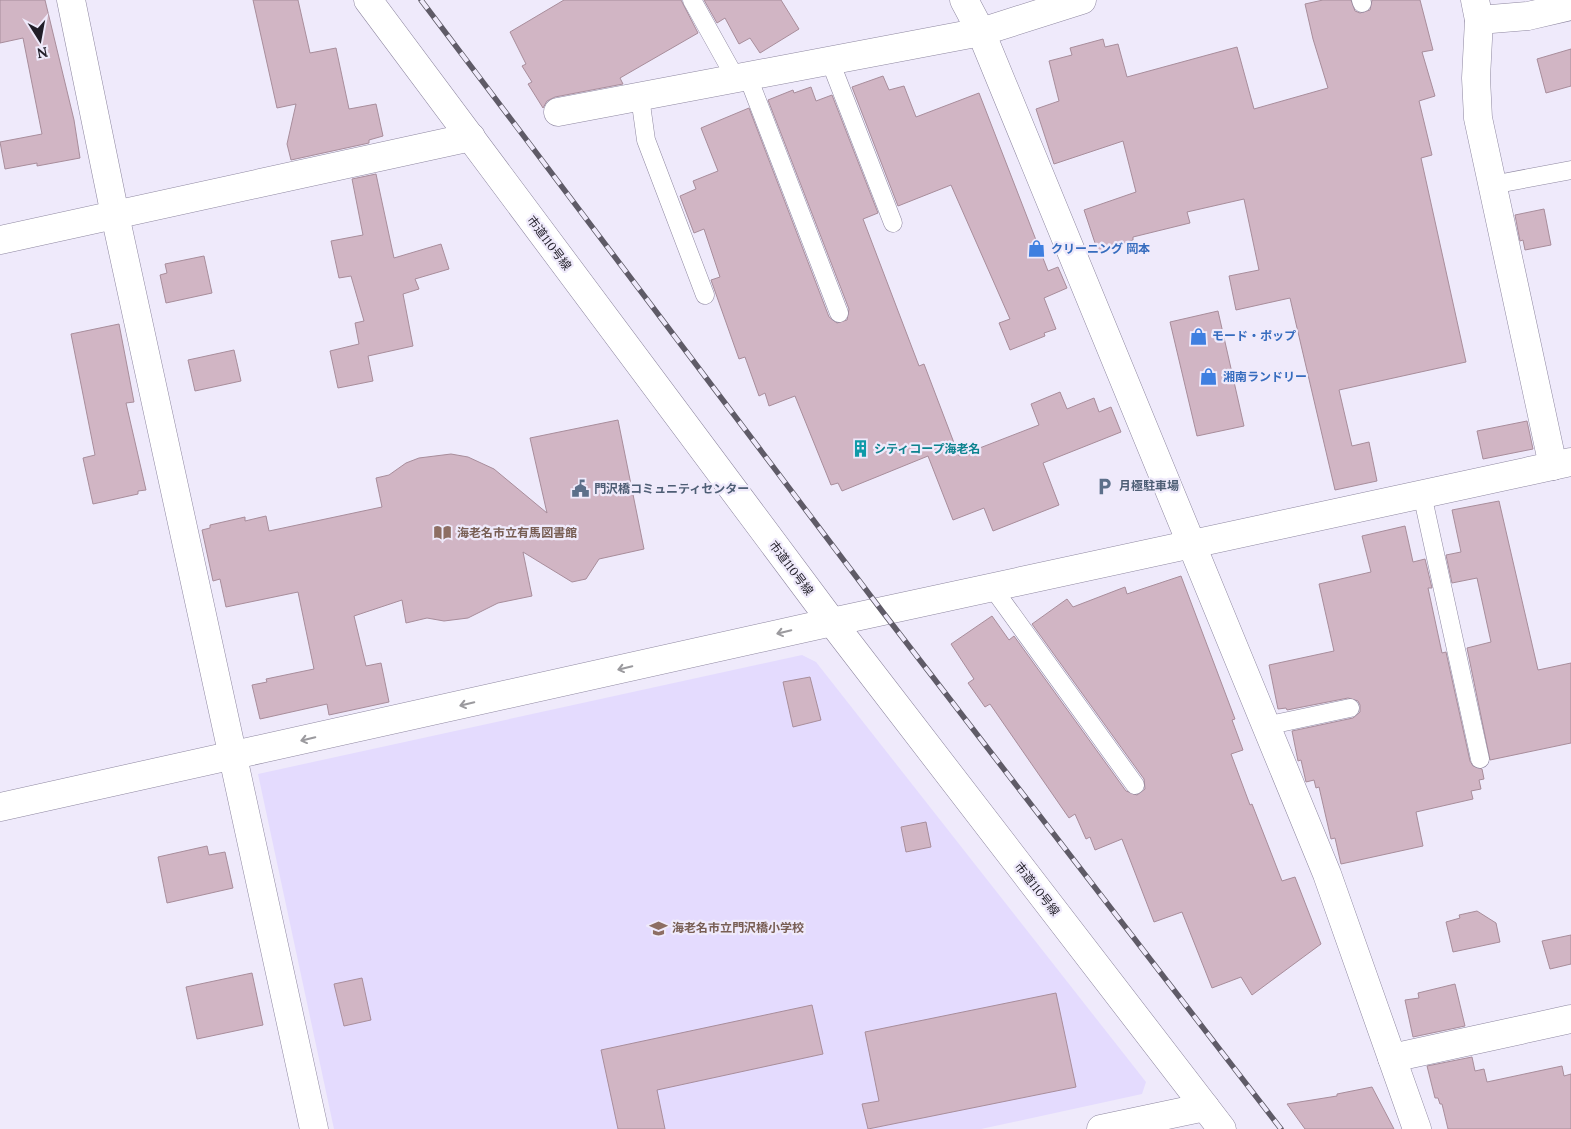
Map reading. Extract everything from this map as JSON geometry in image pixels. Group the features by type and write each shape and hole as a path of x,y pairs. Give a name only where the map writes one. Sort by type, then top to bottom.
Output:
{"street":[{"path":"71,0 115,215 314,1129"},
{"name":"市道110号線","path":"368,0 832,622 1222,1129"},
{"path":"964,0 981,32 1327,874 1417,1129"},
{"path":"558,112 981,32 1082,0"},
{"path":"0,806 832,622 1562,464 1492,185 1478,118 1476,78 1477,10 1528,16 1571,6"},
{"path":"0,240 471,137"},
{"path":"1392,1058 1571,1019"},
{"path":"1101,1129 1205,1107"}],"lane":[{"path":"692,0 742,78 839,313"},
{"path":"830,61 893,222"},
{"path":"640,96 646,140 706,295"},
{"path":"1492,185 1571,170"},
{"path":"1422,494 1480,759"},
{"path":"992,587 1135,785"},
{"path":"1266,726 1350,708"}],"shaded area":[{"name":"海老名市立門沢橋小学校","path":"802,655 816,662 1146,1082 1142,1094 981,1129 334,1129 258,774"}],"building":[{"path":"0,0 45,0 74,120 80,158 37,166 37,163 5,169 0,142 42,134 23,38 0,43"},
{"path":"253,0 298,0 310,53 336,48 349,109 376,104 383,136 369,140 369,143 291,160 287,144 296,104 277,108"},
{"path":"564,0 681,0 698,33 620,78 623,84 555,97 547,101 543,108 528,84 532,82 522,66 526,64 510,32"},
{"path":"704,0 781,0 799,29 760,53 750,38 739,44 725,18 717,23"},
{"path":"1323,0 1351,0 1355,11 1360,13 1370,10 1372,0 1420,0 1433,50 1422,52 1435,96 1419,101 1432,155 1421,158 1466,362 1339,390 1352,446 1369,442 1377,481 1335,490 1290,298 1236,310 1229,276 1259,270 1244,199 1187,212 1190,223 1133,237 1133,240 1098,252 1084,210 1136,192 1123,141 1054,164 1036,109 1059,101 1049,61 1072,55 1070,48 1103,39 1105,47 1118,44 1127,77 1237,47 1254,109 1328,88 1313,39 1305,4"},
{"path":"1571,49 1571,86 1546,93 1537,59"},
{"path":"883,76 889,90 904,86 916,117 979,93 1048,271 1058,267 1067,288 1044,298 1056,329 1044,333 1045,336 1010,350 999,323 1010,319 951,185 898,206 852,87"},
{"path":"811,87 816,101 832,95 878,213 863,219 919,366 924,364 959,456 1039,425 1031,404 1060,392 1067,409 1094,398 1099,412 1111,407 1121,432 1043,463 1059,505 993,531 984,508 953,520 928,456 842,491 838,483 831,485 795,396 769,406 765,393 759,396 745,357 739,359 711,280 720,277 704,229 694,233 680,196 696,189 693,181 718,171 701,128 749,108 829,317 837,323 847,320 849,309 768,100 793,90 794,93"},
{"path":"376,174 394,258 441,244 449,269 415,279 419,289 403,294 413,346 368,356 373,381 338,388 330,351 359,344 355,323 364,321 351,276 339,278 331,241 363,235 352,179"},
{"path":"1544,209 1551,245 1525,250 1523,240 1520,241 1515,215"},
{"path":"204,256 212,293 166,303 160,275 167,273 165,264"},
{"path":"1218,311 1244,426 1197,436 1170,322"},
{"path":"119,324 134,402 126,403 146,490 138,491 138,494 93,504 83,458 95,455 71,334"},
{"path":"234,350 241,381 195,391 188,360"},
{"path":"618,420 644,549 599,559 586,579 572,582 523,552 532,596 498,603 468,618 444,621 427,618 406,623 402,600 354,616 366,666 381,663 389,702 329,715 327,704 260,719 252,685 267,682 266,679 314,669 298,592 226,607 220,579 213,581 202,530 210,528 210,525 245,517 245,521 266,516 269,531 382,507 376,478 389,475 406,463 419,458 451,454 468,457 494,469 547,513 530,438"},
{"path":"1527,421 1533,449 1483,459 1477,431"},
{"path":"1499,501 1538,670 1571,663 1571,743 1490,760 1467,648 1491,642 1477,578 1452,583 1446,555 1461,552 1452,510"},
{"path":"1405,526 1413,562 1425,559 1432,588 1428,588 1442,653 1446,652 1470,761 1473,766 1482,769 1484,779 1479,780 1481,789 1471,791 1473,799 1416,812 1423,846 1341,864 1335,838 1331,839 1319,787 1316,788 1314,780 1306,782 1301,760 1298,761 1292,731 1353,718 1360,712 1360,705 1358,701 1348,698 1287,710 1286,708 1278,709 1269,665 1334,651 1319,584 1371,572 1362,536"},
{"path":"1181,576 1235,719 1232,720 1243,750 1231,754 1250,805 1252,804 1282,881 1295,877 1321,944 1252,995 1241,977 1212,988 1182,912 1154,922 1122,839 1095,850 1090,837 1086,839 1075,814 1069,818 990,704 985,707 968,683 974,679 951,644 992,616 1009,640 1014,636 1126,791 1137,795 1145,789 1144,779 1032,624 1067,599 1073,607 1125,587 1127,594"},
{"path":"810,677 821,720 793,727 783,682"},
{"path":"926,822 931,847 906,852 901,827"},
{"path":"207,846 209,855 225,852 233,888 167,903 158,857"},
{"path":"1477,911 1496,923 1500,942 1453,952 1446,922 1460,918 1459,915"},
{"path":"1571,935 1571,964 1550,969 1542,941"},
{"path":"252,973 263,1025 197,1039 186,987"},
{"path":"362,978 371,1020 344,1026 334,984"},
{"path":"1455,984 1465,1026 1413,1037 1405,1000 1419,998 1418,993"},
{"path":"1056,993 1076,1087 868,1129 862,1104 879,1101 865,1032"},
{"path":"812,1005 823,1054 657,1090 665,1129 618,1129 601,1050"},
{"path":"1472,1057 1475,1071 1484,1069 1487,1082 1562,1066 1564,1076 1571,1074 1571,1129 1448,1129 1442,1104 1440,1104 1438,1098 1435,1098 1427,1066"},
{"path":"1372,1087 1394,1129 1305,1129 1287,1104 1337,1096 1337,1094"}],"railway":[{"path":"421,0 882,611 1281,1129"}],"place":[{"name":"クリーニング 岡本","path":"1037,249"},
{"name":"モード・ポップ","path":"1198,336"},
{"name":"湘南ランドリー","path":"1209,377"},
{"name":"シティコープ海老名","path":"860,449"},
{"name":"月極駐車場","path":"1105,486"},
{"name":"門沢橋コミュニティセンター","path":"580,489"},
{"name":"海老名市立有馬図書館","path":"443,533"},
{"name":"海老名市立門沢橋小学校","path":"658,928"}]}
